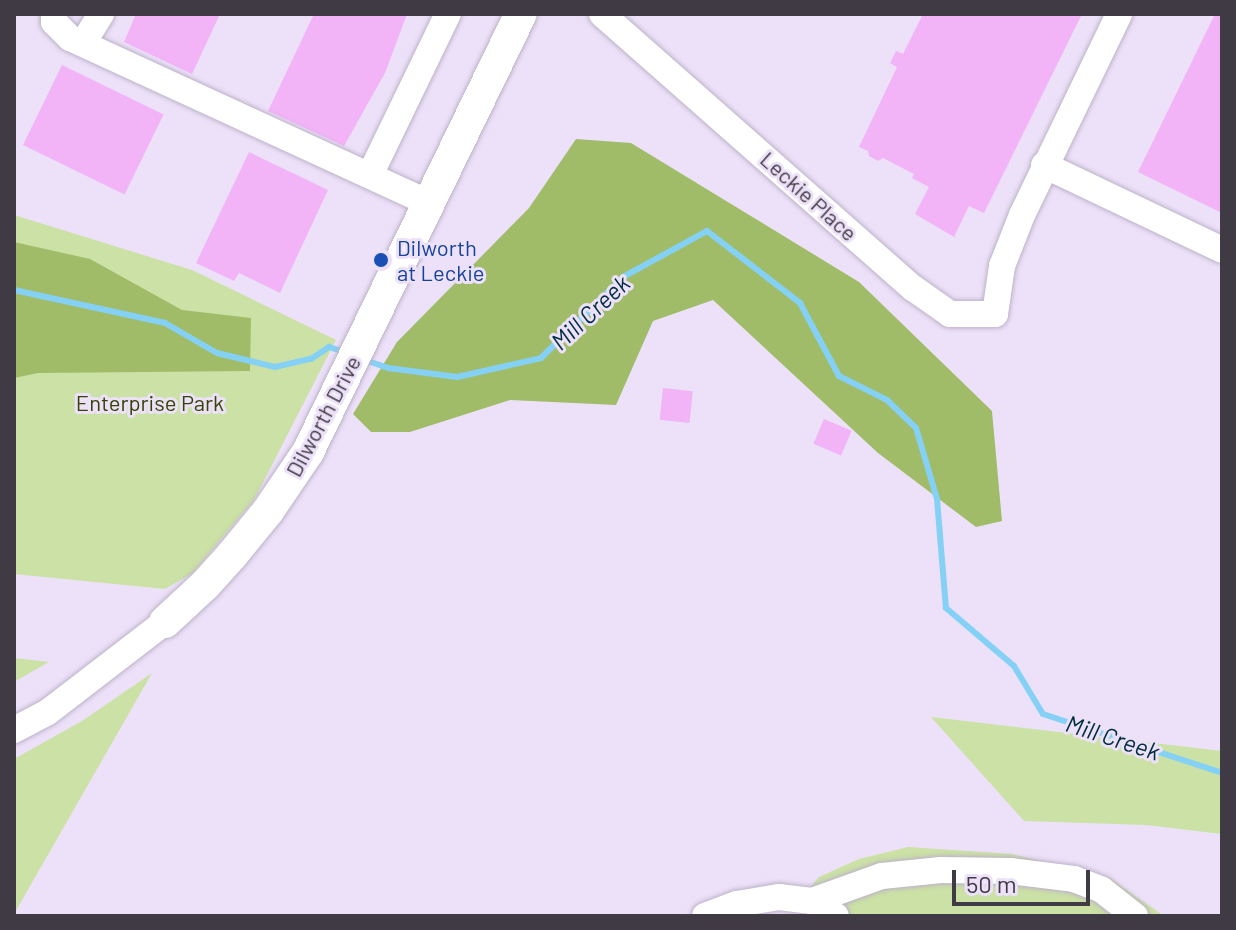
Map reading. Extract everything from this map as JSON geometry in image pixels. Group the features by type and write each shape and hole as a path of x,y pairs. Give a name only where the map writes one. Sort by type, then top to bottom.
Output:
{"main road":[{"name":"Dilworth Drive","path":"165,622 205,585 268,511 308,452 521,14"}],"street":[{"path":"54,14 54,22 83,43 429,203"},
{"path":"83,43 101,14"},
{"path":"370,175 448,14"},
{"name":"Leckie Place","path":"602,14 913,288 950,314 995,314 1002,266 1044,165"},
{"path":"1119,14 1044,165 1222,250"},
{"name":"Dilworth Drive","path":"14,730 48,712 165,622"},
{"path":"812,901 882,876 941,870 1010,871 1074,879 1102,890 1135,916"},
{"path":"705,916 737,904 779,897 812,901 836,916"}],"green space":[{"path":"576,139 631,143 859,282 992,411 1002,521 976,527 878,453 713,300 653,321 616,405 510,400 410,432 371,432 353,414 397,342 529,208"},
{"name":"Enterprise Park","path":"14,215 192,270 336,340 254,500 193,573 165,589 14,574"},
{"path":"14,242 90,259 182,310 251,318 250,371 38,373 14,378"},
{"path":"14,658 49,662 14,682"},
{"path":"152,673 14,914 14,759 82,721"},
{"path":"931,717 1222,751 1222,834 1146,825 1024,821"},
{"path":"908,847 1012,854 1110,878 1164,916 806,916 807,891 819,877 859,859"}],"building":[{"path":"136,14 220,14 192,74 124,42"},
{"path":"314,14 407,14 385,73 344,146 268,111"},
{"path":"923,14 1082,14 984,213 969,206 954,237 915,214 929,187 912,178 914,174 883,158 878,161 859,147 897,67 890,63 896,51 903,54"},
{"path":"1215,14 1222,14 1222,213 1138,172"},
{"path":"62,65 164,115 125,195 23,145"},
{"path":"249,152 328,190 280,293 239,273 234,281 196,263"},
{"path":"663,388 693,391 689,423 660,420"},
{"path":"824,419 852,431 841,456 813,444"}],"waterway":[{"name":"Mill Creek","path":"362,359 388,368 457,377 541,358 623,277 707,231 800,303 839,376 887,400 916,428 937,499 946,608 1014,666 1043,714 1222,773"},
{"name":"Mill Creek","path":"14,290 165,323 217,353 275,367 311,359 329,347 344,352"}],"place":[{"name":"Dilworth at Leckie","path":"381,260"}]}
